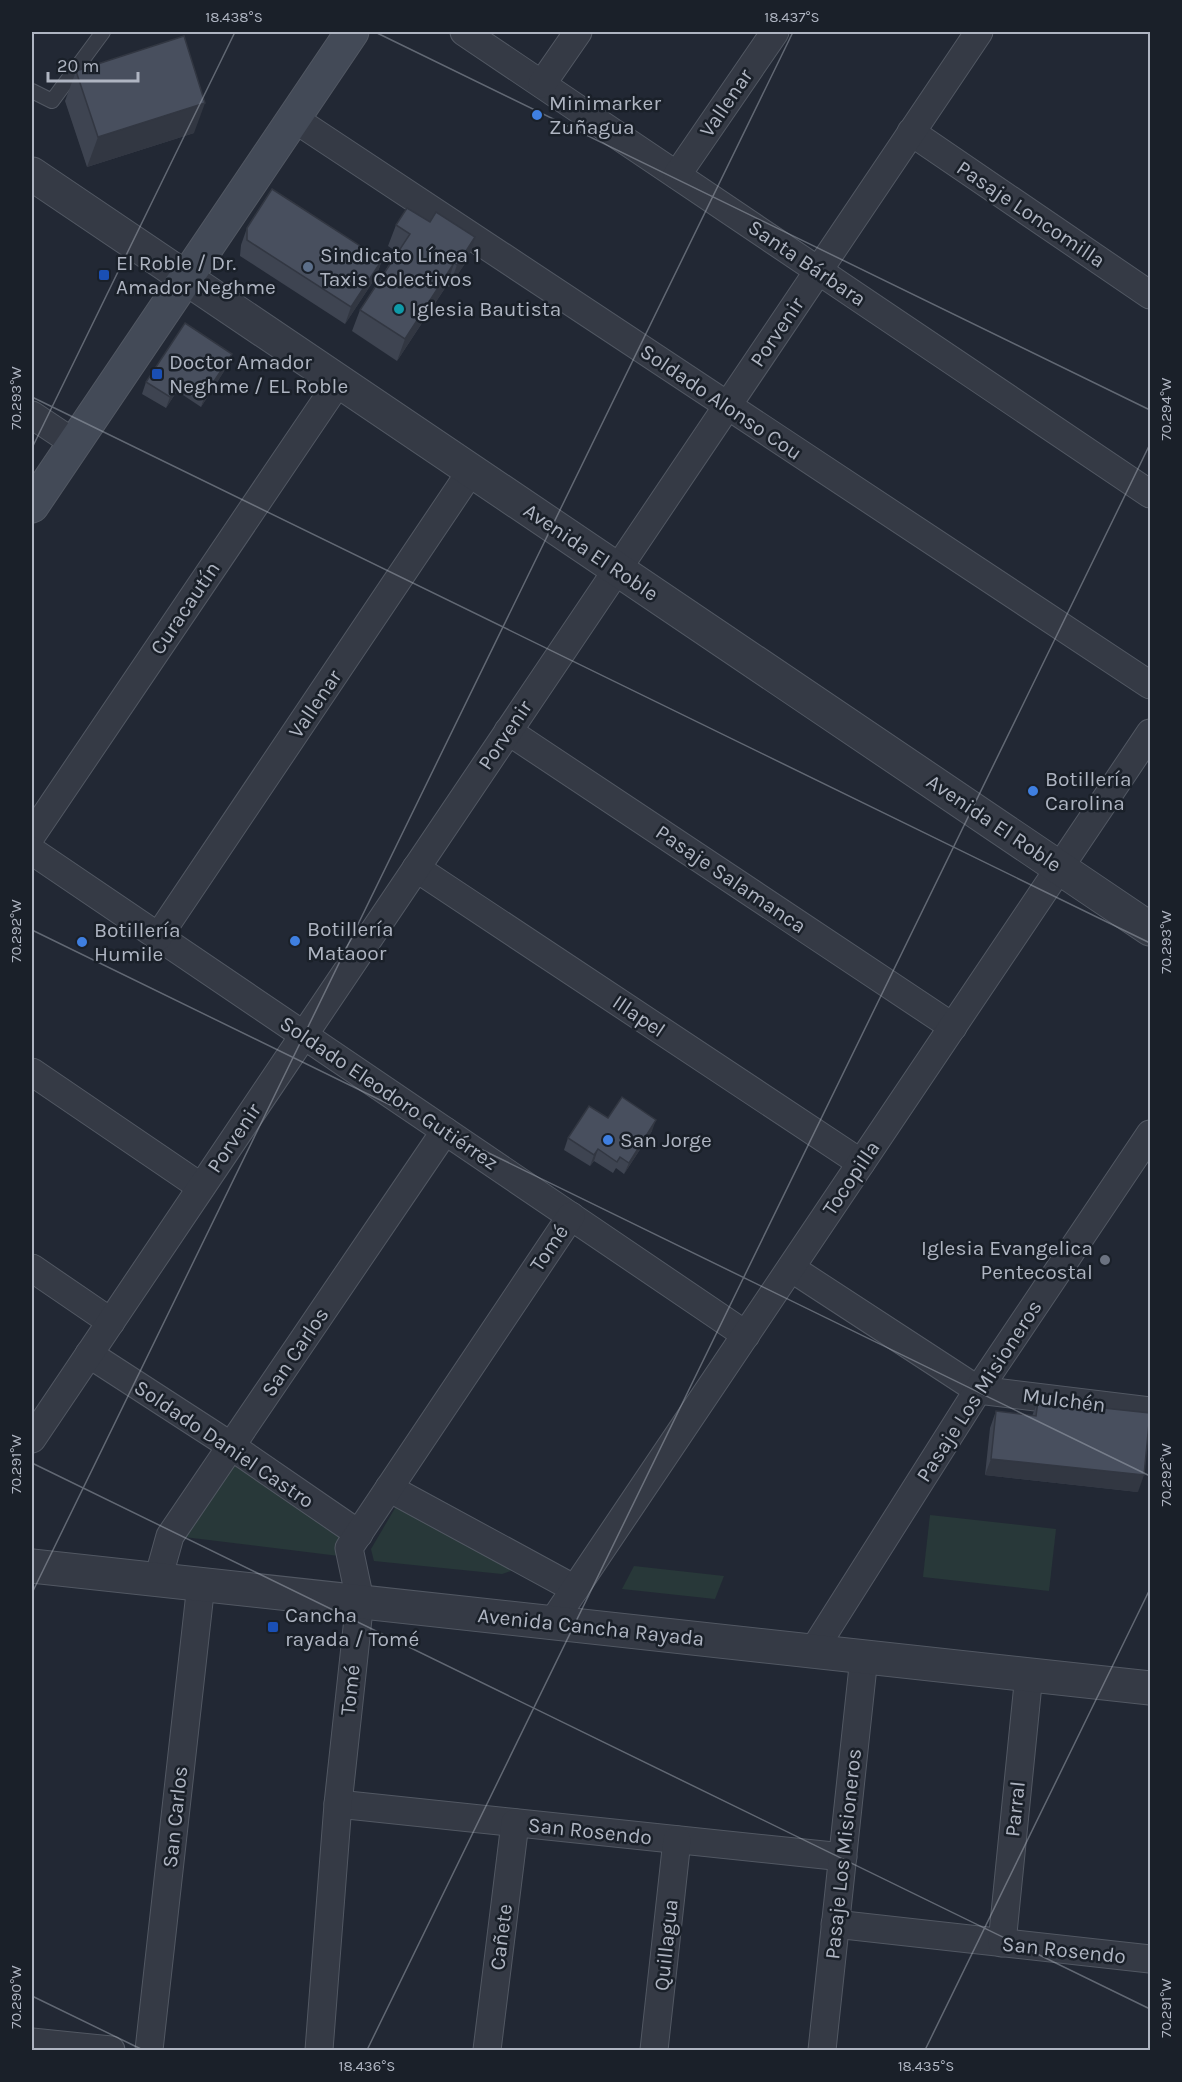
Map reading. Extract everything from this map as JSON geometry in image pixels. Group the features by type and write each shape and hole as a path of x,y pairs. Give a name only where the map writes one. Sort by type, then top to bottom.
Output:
{"main road":[{"path":"32,506 352,32"}],"street":[{"name":"Santa Bárbara","path":"464,32 1150,494"},
{"path":"542,84 578,32"},
{"name":"Vallenar","path":"677,175 775,32"},
{"name":"Porvenir","path":"32,1439 979,32"},
{"name":"Soldado Alonso Cou","path":"293,118 1150,685"},
{"name":"Pasaje Loncomilla","path":"911,132 1150,295"},
{"name":"Avenida El Roble","path":"32,174 1150,929"},
{"name":"Curacautín","path":"32,836 339,381"},
{"path":"32,415 74,443"},
{"name":"Vallenar","path":"158,937 471,471"},
{"name":"Pasaje Salamanca","path":"508,731 953,1027"},
{"name":"Tocopilla","path":"552,1623 1150,733"},
{"name":"Soldado Eleodoro Gutiérrez","path":"32,851 746,1335"},
{"name":"Illapel","path":"416,868 861,1163"},
{"path":"32,1072 201,1187"},
{"name":"San Carlos","path":"158,1580 170,1536 445,1131"},
{"name":"Pasaje Los Misioneros","path":"813,1651 978,1390 1150,1134"},
{"name":"Tomé","path":"320,2050 338,1804 360,1600 349,1548 570,1216"},
{"path":"32,1268 111,1322"},
{"path":"791,1268 978,1390"},
{"name":"Soldado Daniel Castro","path":"89,1354 231,1446 359,1534"},
{"name":"Mulchén","path":"978,1390 1150,1411"},
{"path":"389,1488 575,1589"},
{"name":"Avenida Cancha Rayada","path":"32,1566 1150,1688"},
{"name":"San Carlos","path":"149,2050 201,1584"},
{"name":"Pasaje Los Misioneros","path":"822,2050 864,1657"},
{"name":"Parral","path":"1002,1943 1029,1674"},
{"name":"San Rosendo","path":"338,1804 843,1857"},
{"name":"Cañete","path":"488,2050 515,1823"},
{"name":"Quillagua","path":"654,2050 677,1840"},
{"name":"San Rosendo","path":"835,1924 1150,1959"},
{"path":"32,2042 111,2050"}],"lane":[{"path":"32,91 52,101 103,32"}],"shaded area":[{"path":"224,1457 349,1533 339,1556 176,1536"},
{"path":"398,1503 508,1563 511,1571 502,1574 374,1561 371,1549"},
{"path":"930,1515 1056,1529 1049,1591 923,1577"},
{"path":"634,1566 724,1576 715,1599 622,1589"}],"building":[{"path":"184,36 205,103 98,137 76,71"},
{"name":"Sindicato Línea 1 Taxis Colectivos","path":"272,189 382,260 351,307 247,240 247,228"},
{"name":"Iglesia Bautista","path":"407,208 430,222 436,212 475,237 457,265 454,263 405,339 360,310 410,234 396,225"},
{"path":"185,323 232,354 205,395 181,380 170,397 146,382"},
{"name":"San Jorge","path":"622,1097 656,1120 629,1163 620,1157 617,1162 598,1149 594,1155 568,1138 589,1106 608,1118"},
{"path":"1038,1401 1150,1413 1144,1475 991,1459 996,1411 1036,1416"}],"place":[{"name":"Minimarker Zuñagua","path":"537,115"},
{"name":"Sindicato Línea 1 Taxis Colectivos","path":"308,267"},
{"name":"El Roble / Dr. Amador Neghme","path":"104,275"},
{"name":"Iglesia Bautista","path":"399,309"},
{"name":"Doctor Amador Neghme / EL Roble","path":"157,374"},
{"name":"Botillería Carolina","path":"1033,791"},
{"name":"Botillería Mataoor","path":"295,941"},
{"name":"Botillería Humile","path":"82,942"},
{"name":"San Jorge","path":"608,1140"},
{"name":"Iglesia Evangelica Pentecostal","path":"1105,1260"},
{"name":"Cancha rayada / Tomé","path":"273,1627"}]}
